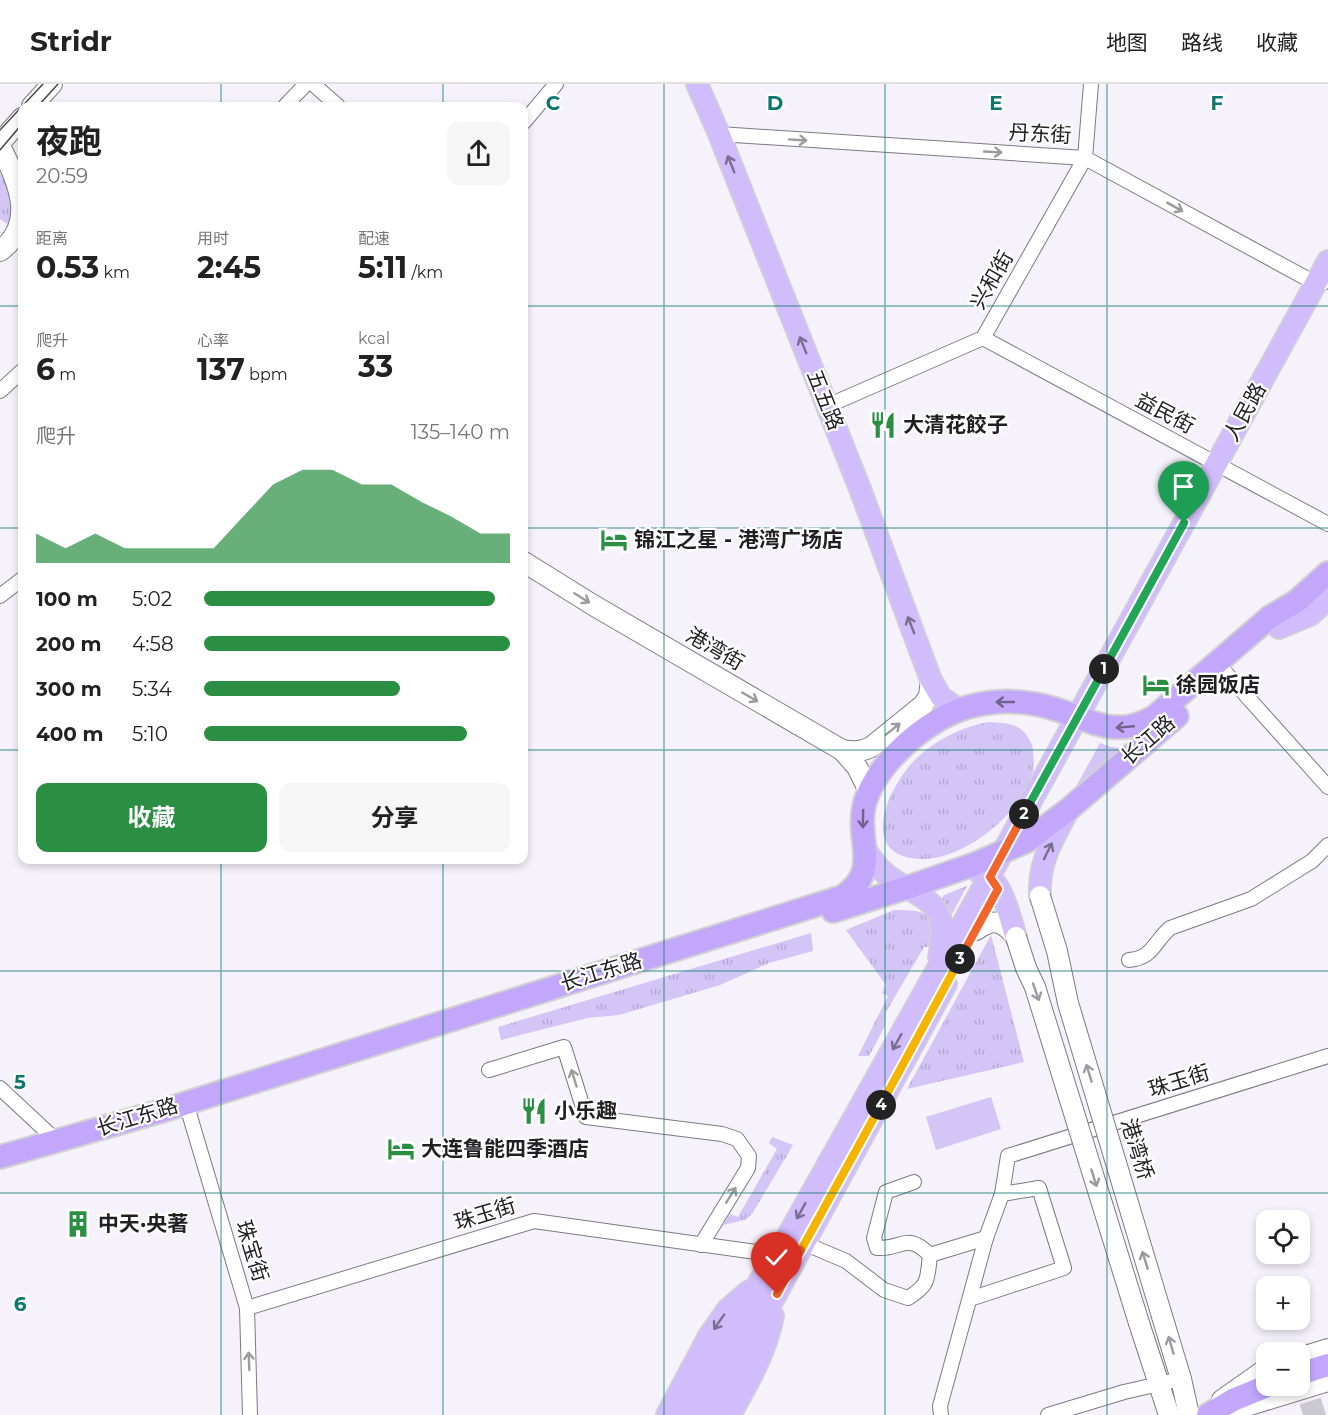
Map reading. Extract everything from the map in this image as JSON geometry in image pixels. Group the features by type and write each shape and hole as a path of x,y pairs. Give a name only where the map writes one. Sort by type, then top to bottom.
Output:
{"highway":[{"path":"1275,622 1328,573"},
{"path":"1275,622 1328,585"},
{"name":"长江路","path":"1026,841 1069,809 1226,673 1275,622"},
{"name":"长江路","path":"1085,719 1111,728 1140,725 1154,717 1275,622"},
{"name":"长江东路","path":"187,1108 842,897 859,882 866,861 863,809 869,791 897,753 918,735 959,710 981,703 1007,701 1053,708 1085,719"},
{"name":"长江东路","path":"0,1169 61,1145 909,888 1026,841"},
{"name":"长江东路","path":"0,1157 61,1145"},
{"path":"1310,1371 1328,1365"},
{"path":"1206,1415 1256,1391"}],"main road":[{"path":"36,102 52,84"},
{"name":"五五路","path":"697,84 827,406 932,680 941,697 959,710"},
{"path":"18,123 0,144 14,176 18,193"},
{"path":"7,244 18,231"},
{"name":"人民路","path":"760,1280 777,1255 936,972 994,883 1026,841 1085,719 1324,285 1328,261"},
{"path":"1275,622 1291,592 1328,560"},
{"name":"港湾街","path":"528,564 593,605 842,750 857,767 869,791"},
{"name":"长江路","path":"1275,622 1310,615 1328,599"},
{"path":"842,750 864,751 871,747 923,705 932,680"},
{"path":"1053,708 1063,708 1098,695"},
{"name":"人民路","path":"710,1415 976,930 1003,852 1085,719"},
{"path":"1040,896 1039,880 1043,861 1069,809"},
{"path":"865,849 873,862 896,882 925,897 936,908 942,920 943,936 936,972"},
{"path":"957,870 982,872 994,883 1016,937 1035,987 1169,1415"},
{"name":"港湾桥","path":"1040,896 1068,1003 1181,1378 1189,1415"},
{"path":"976,930 986,923 995,922 1008,927 1016,937"},
{"path":"667,1415 709,1336 728,1309 760,1280"},
{"path":"688,1415 760,1280"},
{"path":"730,1415 766,1346 777,1294"},
{"path":"1310,1354 1328,1348"},
{"path":"1206,1415 1232,1391 1256,1375"},
{"path":"1217,1415 1328,1381"}],"street":[{"path":"289,102 306,84"},
{"path":"313,84 333,102"},
{"path":"528,117 556,84"},
{"name":"兴和街","path":"827,406 983,338 1085,158 1090,84"},
{"name":"丹东街","path":"719,134 1085,158 1324,285"},
{"name":"益民街","path":"983,338 1328,524"},
{"path":"0,391 18,375"},
{"path":"0,596 18,582"},
{"path":"1226,673 1328,787"},
{"path":"1129,960 1140,959 1151,953 1159,938 1170,928 1251,899 1312,861 1328,845"},
{"path":"489,1070 564,1047 586,1117 722,1134 737,1139 749,1156 748,1168 701,1245"},
{"name":"珠玉街","path":"1002,1194 1008,1156 1328,1056"},
{"path":"0,1088 61,1145"},
{"name":"珠宝街","path":"187,1108 247,1308 250,1415"},
{"path":"914,1182 886,1192 874,1238 877,1248 883,1249 906,1242 920,1245 930,1255"},
{"path":"941,1415 940,1406 986,1238 1002,1194 1039,1188 1064,1268 970,1299"},
{"name":"珠玉街","path":"247,1308 534,1221 777,1255"},
{"path":"930,1255 986,1238"},
{"path":"813,1247 846,1261 884,1290 908,1298 921,1290 927,1280 930,1255"},
{"path":"1048,1415 1181,1378"}],"green space":[{"path":"4,170 12,190 14,204 7,224 0,219 0,175"},
{"path":"988,722 1008,724 1018,728 1031,743 1034,764 1032,777 1015,806 988,832 956,852 924,859 902,856 889,847 883,834 884,818 897,783 908,768 919,756 943,739 960,730"},
{"path":"1100,743 1128,749 1072,794"},
{"path":"967,886 951,916 941,900 944,895"},
{"path":"894,910 921,912 927,915 933,926 933,935 930,947 924,947 886,1012 885,1026 869,1056 858,1056 888,996 882,993 886,985 846,930"},
{"path":"811,933 813,951 769,963 720,985 619,1015 587,1018 501,1040 498,1027"},
{"path":"991,935 1024,1062 907,1089"},
{"path":"991,1097 1001,1129 936,1150 926,1117"},
{"path":"772,1137 793,1145 752,1214 745,1220 723,1225 730,1214 738,1217 777,1149 769,1143"}],"tunnel":[{"path":"1303,1415 1328,1407"}],"tram line":[{"path":"26,102 43,84"},
{"path":"42,102 58,84"},
{"path":"0,130 18,111"},
{"path":"0,150 18,129"}],"place":[{"name":"大清花餃子","path":"883,425"},
{"name":"锦江之星 - 港湾广场店","path":"614,540"},
{"name":"徐园饭店","path":"1156,685"},
{"name":"小乐趣","path":"534,1111"},
{"name":"大连鲁能四季酒店","path":"401,1149"},
{"name":"中天·央著","path":"78,1224"}],"route":[{"path":"777,1294 998,889 990,877 1184,523"}]}
